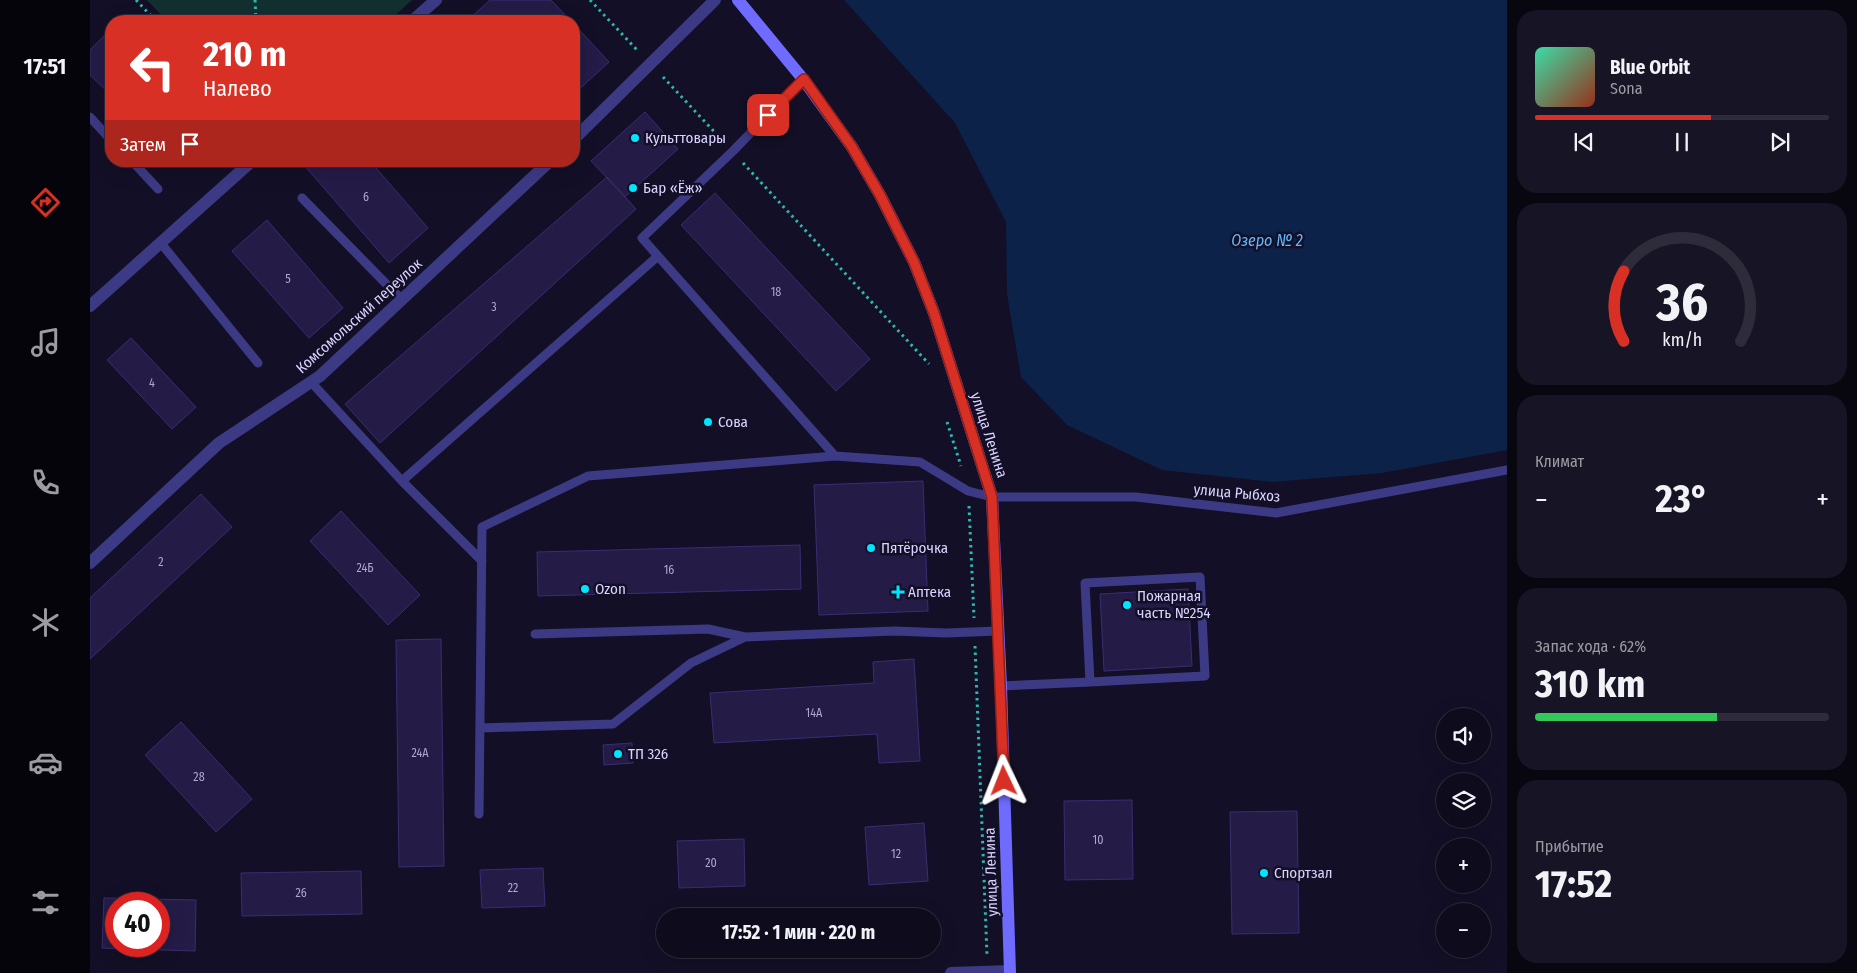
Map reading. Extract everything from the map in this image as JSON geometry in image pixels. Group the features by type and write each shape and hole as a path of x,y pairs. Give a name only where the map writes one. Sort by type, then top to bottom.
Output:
{"street":[{"path":"419,15 436,0"},
{"path":"580,130 716,0"},
{"name":"улица Ленина","path":"738,0 804,79 852,147 880,195 914,262 934,313 992,497 1001,686 1010,972 951,973"},
{"path":"90,306 245,167"},
{"name":"Комсомольский переулок","path":"90,563 219,443 320,376 544,167"}],"lane":[{"path":"804,79 642,238 835,456"},
{"path":"90,117 105,133"},
{"path":"138,167 158,189"},
{"path":"302,198 402,300"},
{"path":"160,242 258,363"},
{"path":"402,481 658,256"},
{"path":"311,382 402,481 482,561 479,814"},
{"name":"улица Рыбхоз","path":"482,561 482,527 588,476 835,456 920,462 968,491 992,497 1136,497 1276,513 1507,470"},
{"path":"1001,686 1090,682 1205,676 1200,577 1085,583 1090,682"},
{"path":"535,634 708,629 745,637 894,631 946,633 998,631"},
{"path":"480,728 613,724 691,663 745,637"}],"path":[{"path":"136,0 150,15"},
{"path":"255,0 256,15"}],"green space":[{"path":"147,0 412,0 396,15 161,15"}],"water":[{"name":"Озеро № 2","path":"844,0 1507,0 1507,450 1382,473 1272,482 1162,470 1067,425 1021,377 1007,294 1006,222 955,123"}],"building":[{"path":"490,0 551,0 565,15 474,15"},
{"path":"580,31 609,62 580,89"},
{"path":"105,35 105,89 90,75 90,50"},
{"path":"645,112 678,149 625,197 591,161"},
{"path":"306,167 375,167 428,228 389,263"},
{"path":"607,177 636,209 380,443 345,404"},
{"path":"715,193 870,359 836,391 681,225"},
{"path":"267,220 343,308 309,338 232,251"},
{"path":"131,338 196,407 172,429 107,360"},
{"name":"Пятёрочка","path":"923,481 928,611 819,615 814,485"},
{"path":"201,494 232,527 90,659 90,598"},
{"path":"341,511 420,595 388,625 310,541"},
{"path":"800,545 801,589 538,596 537,552"},
{"path":"1188,589 1192,666 1104,671 1100,594"},
{"path":"441,639 444,866 399,867 396,640"},
{"path":"914,659 920,761 879,763 877,734 714,743 710,693 874,683 873,662"},
{"path":"181,722 252,799 216,832 145,755"},
{"name":"ТП 326","path":"632,743 633,763 604,765 603,745"},
{"path":"1132,800 1133,879 1065,880 1064,801"},
{"name":"Спортзал","path":"1297,811 1299,933 1232,934 1230,812"},
{"path":"924,823 928,881 869,885 865,827"},
{"path":"744,839 745,886 679,888 677,841"},
{"path":"543,868 545,906 482,908 480,870"},
{"path":"361,871 362,914 242,916 241,873"},
{"path":"104,898 105,898 105,948 102,948"},
{"path":"170,899 196,900 195,951 170,950"}],"place":[{"name":"Культтовары","path":"635,138"},
{"name":"Бар «Ёж»","path":"633,188"},
{"name":"Сова","path":"708,422"},
{"name":"Пятёрочка","path":"871,548"},
{"name":"Ozon","path":"585,589"},
{"name":"Аптека","path":"898,592"},
{"name":"Пожарная часть №254","path":"1127,605"},
{"name":"ТП 326","path":"618,754"},
{"name":"Спортзал","path":"1264,873"}],"route":[{"path":"768,115 804,79 852,147 880,195 914,262 934,313 992,497 1004,781"}]}
